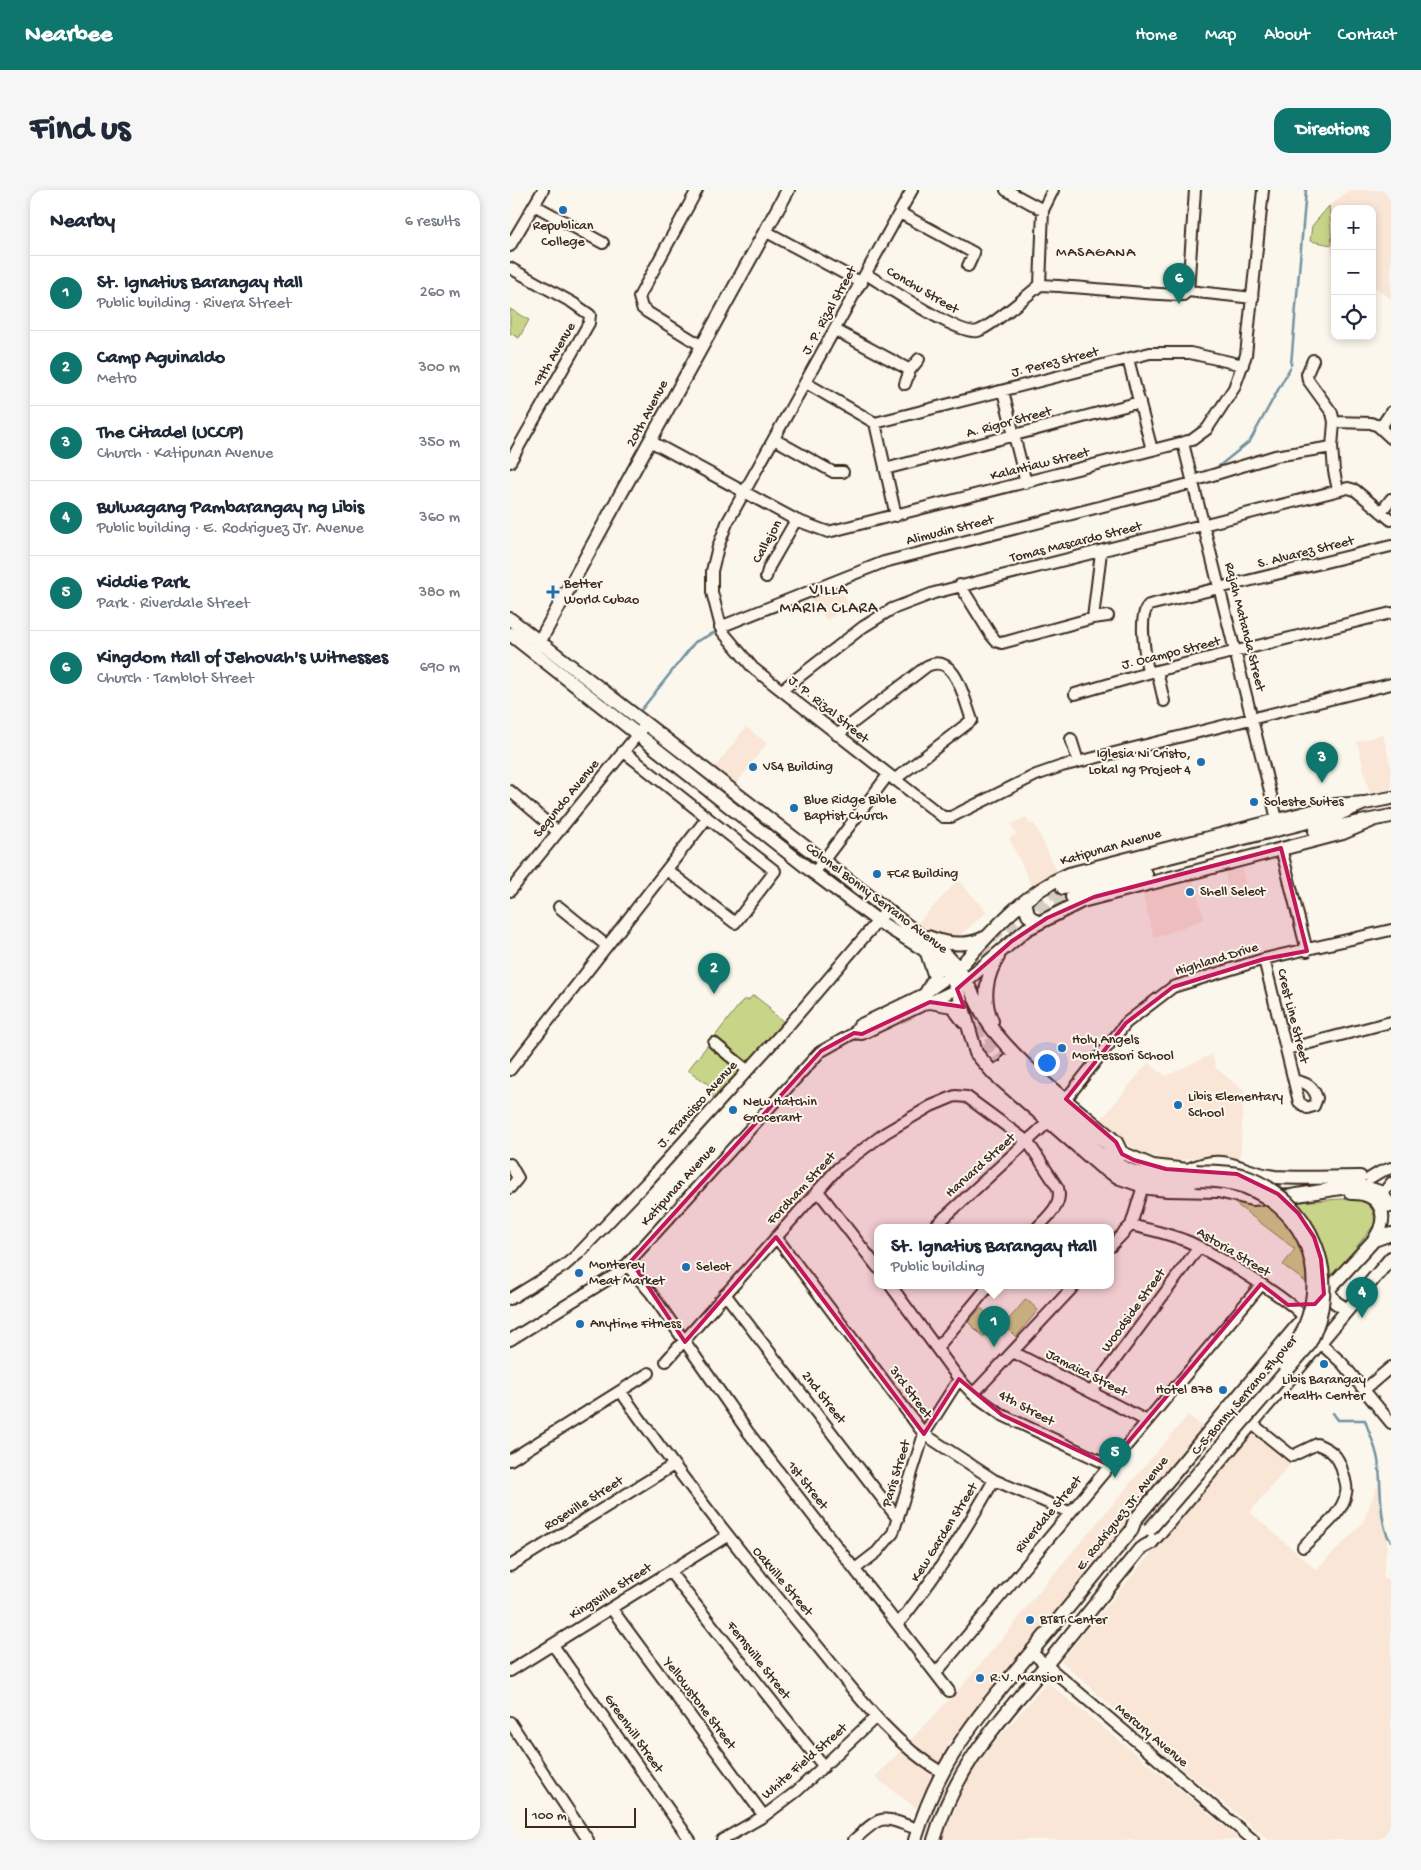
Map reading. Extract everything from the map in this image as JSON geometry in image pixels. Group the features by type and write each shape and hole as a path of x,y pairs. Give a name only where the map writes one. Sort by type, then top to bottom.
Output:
{"main road":[{"name":"20th Avenue","path":"536,647 788,190"},
{"name":"Colonel Bonny Serrano Avenue","path":"510,619 536,647 641,730 814,873 878,921 954,972"},
{"name":"Colonel Bonny Serrano Avenue","path":"510,634 536,647"},
{"name":"Colonel Bonny Serrano Avenue","path":"641,730 824,860 918,933 954,972 982,1015 1004,1042 1116,1142 1122,1154"},
{"name":"Katipunan Avenue","path":"954,972 986,937 1025,901 1052,882 1082,869 1336,805 1365,803 1391,798"},
{"name":"Katipunan Avenue","path":"1365,803 1339,814 1090,877 1065,893 1096,887 1342,824 1391,816"},
{"name":"Katipunan Avenue","path":"962,985 1006,945 1033,926 1094,897 1344,833 1371,820"},
{"path":"1025,901 1033,926"},
{"path":"1014,910 1033,926"},
{"path":"918,933 939,941 956,944 974,942 986,937"},
{"path":"1004,1042 989,1013 986,993 991,970 1006,945"},
{"path":"926,952 935,976 928,998 952,1006 970,1031"},
{"name":"Colonel Bonny Serrano Avenue","path":"962,985 970,1031 979,1057 1011,1090 1095,1163 1116,1176 1143,1186 1167,1190 1218,1191 1252,1199 1291,1196 1359,1185 1380,1192 1391,1206"},
{"path":"1193,1174 1153,1166 1122,1154 1102,1142 1004,1065 1100,1154 1118,1166 1152,1178 1193,1174 1206,1163 1226,1163 1274,1176 1370,1178 1390,1188"},
{"name":"C-5-Bonny Serrano Flyover","path":"1140,1548 1142,1538 1140,1529 1293,1350 1306,1330 1313,1305 1315,1281 1311,1256 1303,1237 1288,1216 1268,1199 1247,1188 1193,1174"},
{"path":"1291,1196 1358,1193 1367,1196 1379,1206 1384,1220 1383,1228 1374,1240"},
{"name":"E. Rodriguez Jr. Avenue","path":"916,1835 924,1808 941,1772 980,1713 1031,1652 1140,1529 1134,1520 1315,1304 1374,1240 1391,1234"},
{"path":"934,1840 954,1787 969,1760 994,1726 1046,1665 1140,1548 1151,1543 1271,1398 1391,1258"},
{"path":"1328,1290 1335,1302 1348,1310"},
{"path":"1250,1382 1271,1398"}],"street":[{"path":"510,246 514,229 534,205 543,190"},
{"path":"697,190 640,297 642,308 647,312 702,346"},
{"name":"J. P. Rizal Street","path":"912,190 727,523 718,547 712,571 712,592 720,627 753,668 936,814 943,817 952,817 1036,775 1078,761 1391,684"},
{"path":"1006,190 1043,210"},
{"path":"1053,190 1043,210 1040,285 1114,290 1126,293 1183,295 1188,291 1253,298"},
{"path":"1188,291 1195,190"},
{"name":"Kalantiaw Street","path":"650,441 796,520 828,532 1197,438 1212,423 1234,388 1248,348 1263,190"},
{"path":"534,205 603,243"},
{"path":"900,213 974,253 968,266"},
{"name":"Conchu Street","path":"765,231 864,278 938,318 974,332 980,330 1040,285"},
{"name":"19th Avenue","path":"510,268 587,311 590,320 510,462"},
{"path":"835,330 910,370"},
{"name":"J. Perez Street","path":"875,423 1150,353 1190,352 1243,365"},
{"path":"905,384 910,370 919,358"},
{"path":"1128,359 1152,450"},
{"path":"1313,360 1307,374 1308,380 1332,413 1334,422 1332,446 1338,490"},
{"path":"806,383 875,423 896,516"},
{"path":"1003,391 1026,483"},
{"name":"A. Rigor Street","path":"885,469 1140,402"},
{"path":"1378,426 1383,424 1391,412"},
{"path":"1334,422 1371,423 1378,426 1391,438"},
{"path":"774,439 828,470 837,473 843,472"},
{"name":"Rajah Matanda Street","path":"1183,442 1277,819"},
{"name":"Alimudin Street","path":"720,627 884,562 1193,482 1276,456 1332,446"},
{"name":"Tomas Mascardo Street","path":"782,690 863,627 892,609 960,585 1101,552 1338,490 1353,488 1391,520"},
{"path":"1381,512 1391,499"},
{"name":"Callejon","path":"766,577 769,566 796,520"},
{"name":"S. Alvarez Street","path":"1153,672 1144,645 1146,609 1149,605 1391,546"},
{"path":"1093,618 1101,552"},
{"path":"960,585 996,641"},
{"name":"J. Ocampo Street","path":"1075,694 1153,672 1391,613"},
{"path":"984,644 996,641 1002,643 1093,618 1108,616"},
{"path":"814,873 891,778 972,720 954,674 942,663 935,662 927,666 837,735"},
{"path":"1153,672 1164,701"},
{"name":"Segundo Avenue","path":"511,888 641,730"},
{"path":"1071,738 1078,761"},
{"path":"623,751 775,871 739,920 732,923 667,870"},
{"path":"510,791 558,832"},
{"path":"510,1070 707,818"},
{"path":"1281,848 1307,951"},
{"path":"559,907 607,946"},
{"name":"J. Francisco Avenue","path":"510,1299 564,1266 578,1254 645,1184 888,910"},
{"name":"Highland Drive","path":"1066,1099 1126,1023 1173,988 1264,959 1307,951 1391,930"},
{"name":"Crest Line Street","path":"1264,959 1294,1080"},
{"name":"Katipunan Avenue","path":"928,998 954,972"},
{"name":"Katipunan Avenue","path":"510,1340 598,1287 629,1263 815,1057 826,1048 854,1033 862,1034 928,998 962,985"},
{"path":"1286,1050 1391,1022"},
{"path":"714,1043 747,1070"},
{"name":"Fordham Street","path":"666,1361 685,1342 725,1294 838,1168 885,1133 931,1106 955,1096 967,1097 1028,1142 1058,1188 1061,1196 1059,1202 1040,1224"},
{"name":"Harvard Street","path":"937,1224 1046,1124"},
{"path":"510,1164 518,1178 510,1188"},
{"path":"1370,1178 1391,1168"},
{"path":"1114,1243 1131,1225 1143,1186"},
{"path":"818,1191 874,1263"},
{"name":"Astoria Street","path":"1131,1225 1188,1241 1261,1284 1304,1318"},
{"name":"3rd Street","path":"776,1237 924,1434 994,1480 1069,1512"},
{"name":"Woodside Street","path":"1092,1391 1199,1247"},
{"name":"1st Street","path":"629,1263 748,1432 949,1691"},
{"name":"Riverdale Street","path":"936,1673 1261,1284"},
{"name":"4th Street","path":"893,1289 959,1379 973,1394 1002,1415 1109,1465"},
{"path":"937,1348 986,1289"},
{"path":"973,1394 1071,1289"},
{"name":"2nd Street","path":"725,1294 898,1519"},
{"path":"1288,1305 1315,1304"},
{"path":"1320,1343 1342,1363 1391,1423"},
{"name":"Jamaica Street","path":"1013,1352 1147,1421"},
{"path":"1364,1390 1391,1367"},
{"path":"510,1460 650,1373"},
{"name":"Paris Street","path":"855,1569 886,1543 893,1533 924,1434 959,1379"},
{"name":"Oakville Street","path":"620,1392 672,1466 726,1536 876,1717 906,1747 941,1772"},
{"path":"1251,1423 1292,1456 1317,1444 1328,1448 1339,1458 1346,1486 1346,1494 1341,1507 1303,1547"},
{"name":"Roseville Street","path":"510,1566 672,1466"},
{"name":"Kew Garden Street","path":"898,1624 950,1555 994,1480"},
{"name":"Kingsville Street","path":"510,1671 726,1536"},
{"name":"Fernsville Street","path":"670,1572 824,1768"},
{"name":"Yellowstone Street","path":"611,1608 764,1816"},
{"name":"Greenhill Street","path":"553,1645 690,1840"},
{"name":"Mercury Avenue","path":"1031,1652 1252,1840"},
{"name":"White Field Street","path":"722,1840 764,1816 824,1768 876,1717"},
{"path":"510,1722 588,1840"},
{"path":"854,1840 877,1820 885,1818 916,1835"}],"highlighted area":[{"path":"1281,848 1307,951 1264,959 1173,987 1126,1023 1066,1099 1116,1142 1122,1154 1134,1160 1166,1169 1237,1174 1278,1194 1298,1213 1314,1237 1321,1259 1324,1294 1315,1304 1288,1305 1261,1284 1109,1465 1002,1415 959,1379 924,1434 776,1237 685,1342 631,1261 821,1051 854,1033 862,1034 930,1002 964,1007 957,989 1012,941 1047,918 1094,897"}],"shaded area":[{"path":"1350,190 1391,190 1391,299 1376,288 1376,205 1331,205 1331,253 1329,206"},
{"path":"835,584 850,604 827,620 806,595"},
{"path":"746,727 767,743 737,783 715,767"},
{"path":"1383,734 1391,767 1391,789 1370,794 1357,742"},
{"path":"1026,817 1030,825 1034,823 1058,873 1032,886 1009,838 1016,835 1011,824"},
{"path":"1242,869 1247,890 1230,894 1225,873"},
{"path":"1192,876 1204,919 1154,938 1141,888"},
{"path":"958,880 987,912 959,936 947,937 917,924"},
{"name":"Libis Elementary School","path":"1212,1054 1216,1068 1244,1091 1240,1161 1208,1156 1180,1160 1159,1158 1138,1151 1117,1136 1101,1120 1148,1063 1166,1076"},
{"path":"1188,1415 1206,1429 949,1742 916,1808 875,1777 962,1686 1012,1627 1030,1602"},
{"path":"1253,1431 1291,1463 1250,1512 1316,1570 1362,1524 1380,1479 1380,1490 1388,1537 1383,1576 1391,1584 1391,1840 1269,1840 1164,1754 1061,1661"},
{"path":"1047,1682 1240,1840 942,1840 968,1779 989,1749"}],"green space":[{"path":"1329,206 1331,245 1310,241 1312,226"},
{"path":"510,309 529,320 519,338 510,333"},
{"path":"752,996 770,1008 769,1010 784,1022 748,1062 715,1036 743,1000 749,1000"},
{"path":"707,1046 740,1072 715,1099 708,1093 712,1087 688,1070"},
{"path":"1224,1195 1256,1205 1355,1198 1368,1204 1373,1211 1374,1225 1320,1293 1283,1265 1295,1249"},
{"path":"1026,1299 1038,1310 1016,1337 1004,1325"},
{"path":"981,1308 997,1323 983,1337 968,1322"}],"waterway":[{"path":"1291,365 1306,190"},
{"path":"1213,471 1250,441 1290,368"},
{"path":"642,709 695,642 716,632"},
{"path":"1333,1413 1338,1420 1365,1420 1377,1455 1382,1514 1384,1525 1391,1541"}],"tunnel":[{"path":"1000,1068 984,1047 973,1016 968,988 971,968 977,956 997,932 1024,911 1063,888"},
{"path":"1010,933 1034,916 1067,899"},
{"path":"983,1021 994,1047 1007,1061"}],"place":[{"name":"Republican College","path":"563,210"},
{"name":"Kingdom Hall of Jehovah's Witnesses","path":"1179,304"},
{"name":"Better World Cubao","path":"553,592"},
{"name":"Iglesia Ni Cristo, Lokal ng Project 4","path":"1201,762"},
{"name":"VS4 Building","path":"753,767"},
{"name":"The Citadel (UCCP)","path":"1322,783"},
{"name":"Soleste Suites","path":"1254,802"},
{"name":"Blue Ridge Bible Baptist Church","path":"794,808"},
{"name":"FCR Building","path":"877,874"},
{"name":"Shell Select","path":"1190,892"},
{"name":"Camp Aguinaldo","path":"714,994"},
{"name":"Holy Angels Montessori School","path":"1062,1048"},
{"name":"Libis Elementary School","path":"1178,1105"},
{"name":"New Hatchin Grocerant","path":"733,1110"},
{"name":"Select","path":"686,1267"},
{"name":"Monterey Meat Market","path":"579,1273"},
{"name":"Bulwagang Pambarangay ng Libis","path":"1362,1318"},
{"name":"Anytime Fitness","path":"580,1324"},
{"name":"St. Ignatius Barangay Hall","path":"994,1347"},
{"name":"Libis Barangay Health Center","path":"1324,1364"},
{"name":"Hotel 878","path":"1223,1390"},
{"name":"Kiddie Park","path":"1115,1478"},
{"name":"BT&T Center","path":"1030,1620"},
{"name":"R.V. Mansion","path":"980,1678"}],"district":[{"name":"MASAGANA","path":"1096,253"},
{"name":"VILLA MARIA CLARA","path":"829,600"}]}
